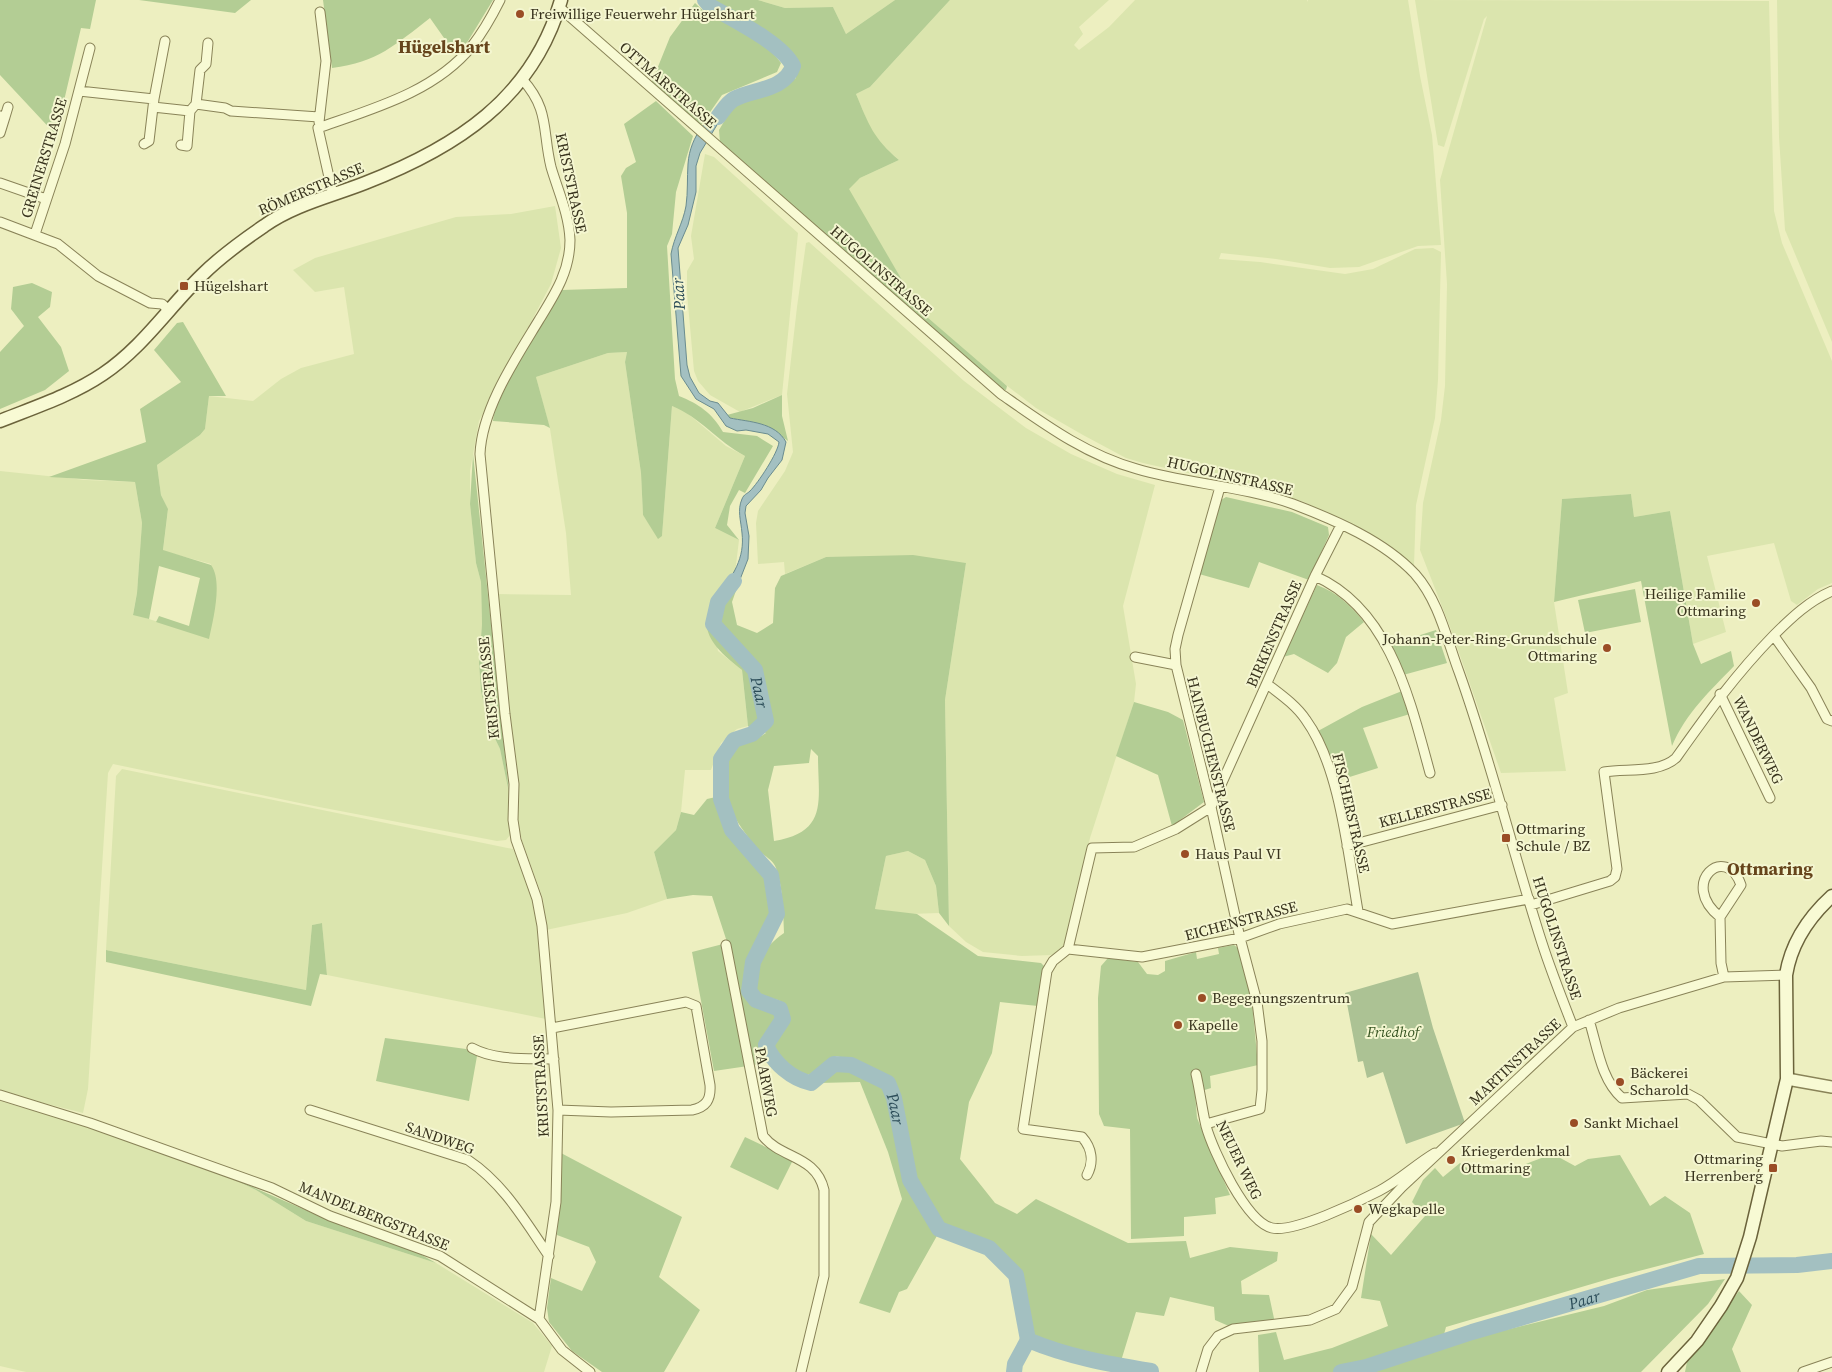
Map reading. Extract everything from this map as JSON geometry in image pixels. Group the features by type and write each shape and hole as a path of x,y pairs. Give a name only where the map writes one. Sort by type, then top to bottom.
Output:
{"main road":[{"name":"RÖMERSTRASSE","path":"0,421 73,391 103,374 130,353 202,275 266,224 420,160 464,135 508,96 522,79 546,38 560,4"},
{"path":"1671,1371 1698,1341 1737,1278 1750,1237 1788,1078 1786,975 1788,961 1800,934 1832,896"}],"street":[{"path":"318,128 393,102 442,73 471,47 500,0"},
{"name":"OTTMARSTRASSE","path":"560,4 714,144"},
{"path":"320,12 326,61 318,128 333,195"},
{"path":"144,144 149,141 165,41"},
{"path":"188,146 200,70 206,64 208,43"},
{"name":"GREINERSTRASSE","path":"35,234 65,144 90,48"},
{"name":"KRISTSTRASSE","path":"522,79 534,95 544,116 551,166 567,217 570,240 565,275 521,351 489,413 482,432 480,454 505,714 514,784 513,820 516,840 537,898 543,936 558,1110 556,1202 550,1256 539,1319"},
{"name":"GREINERSTRASSE","path":"79,91 154,103 319,117"},
{"path":"0,133 2,117 8,107"},
{"name":"HUGOLINSTRASSE","path":"714,144 1002,394 1063,437 1105,458 1136,469 1292,504 1342,525 1402,562 1423,585 1444,627 1502,805 1530,902 1573,1027"},
{"path":"0,183 46,199"},
{"name":"GREINERSTRASSE","path":"0,222 58,244 98,276 150,303 162,304 170,311"},
{"name":"HAINBUCHENSTRASSE","path":"1206,1124 1260,1109 1262,1090 1261,1031 1257,1002 1240,938 1211,807 1176,665 1175,649 1178,634 1220,487"},
{"name":"BIRKENSTRASSE","path":"1211,807 1314,576 1342,525"},
{"path":"1314,576 1334,585 1355,601 1374,626 1405,684 1430,773"},
{"name":"WANDERWEG","path":"1530,902 1610,881 1615,876 1617,869 1604,772 1651,768 1670,764 1720,694 1746,664 1806,606 1832,591"},
{"path":"1774,636 1810,688 1827,719 1832,721"},
{"name":"HAINBUCHENSTRASSE","path":"1135,657 1176,665"},
{"name":"FISCHERSTRASSE","path":"1266,684 1283,696 1306,719 1320,744 1337,800 1358,911"},
{"name":"WANDERWEG","path":"1720,694 1770,798"},
{"name":"KELLERSTRASSE","path":"1347,846 1502,805"},
{"path":"1087,1175 1092,1165 1088,1144 1082,1137 1023,1128 1047,971 1053,962 1068,949 1092,848 1134,848 1176,829 1211,807"},
{"path":"1720,917 1708,903 1704,893 1704,877 1714,867 1731,871 1741,885 1720,917 1721,963 1724,977"},
{"name":"EICHENSTRASSE","path":"1068,949 1142,957 1240,938 1279,924 1347,909 1358,911 1379,921 1392,924 1530,902"},
{"name":"PAARWEG","path":"726,945 763,1136 768,1143 811,1167 822,1181 824,1190 824,1276 801,1372"},
{"name":"MARTINSTRASSE","path":"1201,1372 1208,1349 1218,1336 1233,1329 1310,1320 1336,1309 1352,1286 1369,1222 1402,1188 1573,1027 1628,1005 1724,977 1786,975"},
{"path":"552,1028 686,1002 696,1006 710,1086 710,1096 706,1104 692,1110 612,1112 558,1110"},
{"path":"1589,1020 1606,1076 1616,1093 1622,1098 1688,1094 1699,1100 1737,1137 1782,1146 1821,1141 1832,1142"},
{"path":"472,1048 478,1052 507,1058 554,1059"},
{"name":"NEUER WEG","path":"1196,1074 1206,1124 1243,1204 1253,1217 1274,1229 1299,1224 1339,1210 1381,1190 1424,1159 1449,1145"},
{"path":"1788,1078 1832,1087"},
{"name":"MANDELBERGSTRASSE","path":"0,1095 90,1122 272,1188 330,1216 410,1243 440,1256 539,1319 562,1350 590,1372"},
{"name":"SANDWEG","path":"310,1110 468,1160 487,1172 508,1196 550,1256"},
{"path":"1804,1372 1832,1362"}],"green space":[{"path":"0,0 96,0 90,29 81,28 56,135 0,75"},
{"path":"139,0 251,0 235,13"},
{"path":"323,0 493,0 468,41 456,55 430,18 396,44 374,57 332,68"},
{"path":"714,0 758,0 785,8 833,7 846,34 895,0 950,0 870,87 856,94 877,138 899,160 860,178 849,189 920,311 1007,386 1006,390 1001,389 720,143 719,130 731,110 748,97 776,90 796,78 796,68 791,56 783,48 761,31 718,5"},
{"path":"758,0 895,0 846,34 833,7 785,8"},
{"path":"950,0 1109,0 1079,27 1083,34 1074,45 1079,50 1109,27 1135,0 1307,0 1308,2 1308,0 1408,0 1432,135 1441,245 1418,246 1359,267 1330,268 1276,259 1221,253 1219,259 1260,262 1345,274 1373,269 1415,249 1433,248 1441,252 1438,380 1435,418 1416,505 1414,566 1355,526 1304,502 1273,492 1126,458 1036,408 984,368 920,311 848,189 860,178 899,160 880,143 870,128 856,94 870,87"},
{"path":"1415,0 1769,1 1774,211 1782,243 1832,361 1832,583 1818,589 1797,605 1791,601 1774,543 1707,556 1726,632 1693,644 1670,511 1634,517 1631,494 1562,499 1554,602 1568,693 1554,698 1566,771 1501,773 1450,627 1420,550 1423,503 1441,420 1445,386 1447,284 1440,180 1487,16 1484,19 1444,147 1438,145"},
{"path":"1777,0 1832,0 1832,342 1785,230 1779,137"},
{"path":"695,3 712,16 736,26 754,37 769,49 781,63 777,72 722,95 701,125 651,84 670,37"},
{"path":"656,101 693,136 676,192 672,234 667,246 675,379 679,396 693,402 704,410 714,419 723,432 757,436 773,446 745,493 739,490 730,506 727,525 739,540 715,528 745,456 691,416 672,406 662,536 658,539 643,515 641,473 625,362 627,352 608,353 536,377 550,428 544,425 493,421 502,394 562,290 627,288 627,213 621,176 626,168 636,162 624,124"},
{"path":"705,154 714,157 798,233 782,395 740,412 710,395 698,381 694,371 687,293 687,271 694,259 691,236"},
{"path":"555,206 561,248 551,284 479,421 470,471 470,504 476,563 481,582 482,624 479,663 481,691 488,724 500,749 509,793 508,815 511,834 506,840 497,841 314,806 113,764 108,773 88,1089 83,1113 0,1092 0,471 86,480 135,482 142,523 137,593 133,614 209,638 211,564 163,551 168,510 161,495 157,465 200,435 205,429 209,396 253,401 281,379 301,368 354,354 344,287 315,292 293,270 315,258 456,217 511,214"},
{"path":"809,242 964,381 1026,428 1071,454 1117,474 1155,485 1123,606 1136,684 1134,702 1090,838 1063,949 1052,955 1022,956 983,952 966,942 949,926 945,700 966,563 826,557 785,574 784,562 758,564 756,523 758,511 785,471 793,452 787,394 806,243"},
{"path":"32,283 52,292 50,307 38,317 61,347 69,371 45,390 0,409 0,352 24,326 11,309 13,287"},
{"path":"183,322 226,396 209,396 205,429 200,435 157,465 161,495 168,509 163,550 211,565 215,572 217,590 209,639 156,622 159,616 189,626 200,578 159,566 149,619 133,615 137,593 142,523 135,482 49,477 146,442 140,409 181,382 154,350 177,323"},
{"path":"627,352 625,362 641,473 643,515 658,537 662,536 672,406 685,411 726,446 745,456 715,528 739,540 735,573 709,606 718,651 742,670 748,726 737,729 721,743 711,770 685,770 681,812 676,830 654,852 667,899 627,913 546,930 543,899 522,841 517,817 519,792 497,594 571,595 566,533 550,429 536,377 608,353"},
{"path":"782,395 782,416 788,441 765,425 730,418 727,415 753,408"},
{"path":"473,454 509,793 500,749 488,724 481,691 479,663 482,624 481,582 476,563 470,504"},
{"path":"1631,494 1634,517 1670,511 1693,644 1701,664 1731,651 1734,666 1691,713 1672,746 1641,581 1554,602 1562,499"},
{"path":"1226,497 1292,512 1328,527 1329,535 1309,580 1259,562 1249,588 1199,574 1221,500"},
{"path":"913,555 966,563 945,700 949,926 939,913 936,886 925,860 908,851 886,856 875,909 917,914 978,956 1041,963 1044,966 1038,1006 1000,1002 992,1053 969,1102 960,1159 995,1203 1017,1214 1036,1199 1128,1243 1186,1241 1190,1258 1230,1247 1278,1252 1277,1261 1241,1281 1242,1294 1269,1295 1275,1323 1231,1327 1215,1320 1214,1307 1170,1297 1164,1316 1136,1312 1121,1361 1035,1341 1017,1269 993,1245 935,1225 938,1234 907,1289 899,1292 890,1313 859,1303 902,1199 888,1152 860,1082 819,1083 830,1071 854,1069 853,1060 836,1056 813,1073 804,1076 788,1067 770,1047 790,1020 788,1011 786,1005 782,1002 753,989 757,971 765,951 784,933 780,884 775,865 757,849 737,822 728,803 724,782 726,761 732,749 739,744 766,733 748,726 742,670 716,646 707,628 710,607 718,595 723,602 739,582 732,602 737,625 757,633 773,623 775,588 781,576 826,557","holes":["811,749 818,756 819,800 817,812 812,822 804,830 792,837 774,841 768,790 774,766 809,763"]},
{"path":"1317,585 1343,600 1364,622 1346,637 1337,663 1328,673 1294,654 1283,657"},
{"path":"1635,589 1641,622 1585,633 1578,600"},
{"path":"1436,630 1447,663 1403,675 1389,645"},
{"path":"1402,691 1410,714 1363,728 1378,768 1337,781 1318,731 1362,707"},
{"path":"1134,702 1168,712 1183,720 1204,802 1172,826 1158,775 1116,756"},
{"path":"122,769 513,849 534,898 546,1019 327,975 322,923 312,925 306,990 106,950 116,776"},
{"path":"716,797 729,830 766,875 770,913 767,931 753,949 746,989 752,1000 777,1012 778,1022 766,1037 764,1045 771,1062 753,1065 727,942 712,896 693,895 667,899 654,852 676,830 681,812 694,815 707,799"},
{"path":"908,851 925,860 936,886 939,913 910,914 875,909 886,856"},
{"path":"322,923 327,975 320,974 311,1006 106,962 106,950 306,990 312,925"},
{"path":"723,944 748,1066 714,1071 692,952"},
{"path":"1234,945 1239,949 1252,1003 1258,1065 1210,1076 1211,1088 1195,1093 1197,1118 1230,1195 1215,1198 1216,1214 1184,1217 1184,1236 1131,1239 1130,1129 1104,1126 1099,1114 1098,998 1101,966 1108,958 1138,962 1147,974 1158,975 1165,971 1165,961 1196,952 1197,959 1219,954 1218,948"},
{"name":"Friedhof","path":"1418,972 1433,1028 1465,1123 1406,1144 1383,1072 1367,1078 1363,1061 1358,1062 1345,993"},
{"path":"385,1038 466,1049 477,1056 469,1101 376,1081"},
{"path":"0,1101 96,1129 227,1176 256,1190 306,1221 436,1263 533,1323 552,1346 544,1372 26,1372 0,1366"},
{"path":"745,1137 793,1160 778,1190 730,1167"},
{"path":"561,1153 682,1217 659,1277 700,1310 664,1372 602,1372 572,1351 549,1322 547,1308 551,1278 582,1291 596,1262 589,1247 557,1235"},
{"path":"1553,1154 1575,1166 1588,1159 1620,1155 1650,1206 1665,1196 1690,1213 1704,1254 1612,1278 1446,1327 1442,1342 1374,1364 1340,1372 1259,1372 1258,1335 1276,1332 1284,1360 1332,1348 1388,1326 1380,1301 1361,1298 1371,1234 1391,1255 1425,1216 1412,1202 1423,1180 1435,1168 1443,1177 1460,1163 1471,1170 1482,1173 1494,1173 1518,1167"},
{"path":"227,1176 347,1228 406,1246 436,1263 306,1221 256,1190"},
{"path":"1725,1279 1708,1304 1641,1372 1362,1372 1473,1338 1604,1306 1647,1290"},
{"path":"1739,1291 1752,1305 1732,1349 1741,1372 1685,1372 1687,1362"}],"water":[{"path":"732,100 700,153 696,166 696,192 688,225 678,248 687,365 690,377 699,393 710,401 718,403 730,418 761,424 775,430 786,442 782,460 761,490 746,506 745,513 749,536 748,559 739,582 723,602 718,595 733,574 742,551 741,503 744,496 754,487 767,468 779,442 768,434 746,430 737,431 726,426 714,409 696,399 681,376 671,254 686,206 688,164 692,144 708,119"}],"waterway":[{"name":"Paar","path":"705,0 710,6 768,40 787,57 793,66 783,80 768,88 734,99 718,117"},
{"name":"Paar","path":"734,581 718,602 713,624 755,670 766,721 752,734 734,740 721,759 721,799 732,830 771,875 777,914 753,962 749,991 756,1000 780,1009 783,1019 766,1045 769,1052 778,1064 790,1074 811,1083 834,1064 851,1065 888,1083 894,1098 910,1180 939,1229 989,1248 1016,1275 1028,1340 1104,1363 1151,1371"},
{"name":"Paar","path":"1341,1372 1366,1367 1472,1332 1699,1266 1797,1265 1832,1261"},
{"name":"Paar","path":"1014,1372 1015,1364 1028,1340"},
{"name":"Paar","path":"1365,1372 1366,1367"}],"place":[{"name":"Freiwillige Feuerwehr Hügelshart","path":"520,14"},
{"name":"Hügelshart","path":"184,286"},
{"name":"Heilige Familie Ottmaring","path":"1756,603"},
{"name":"Johann-Peter-Ring-Grundschule Ottmaring","path":"1607,648"},
{"name":"Ottmaring Schule / BZ","path":"1506,838"},
{"name":"Haus Paul VI","path":"1185,854"},
{"name":"Begegnungszentrum","path":"1202,998"},
{"name":"Kapelle","path":"1178,1025"},
{"name":"Bäckerei Scharold","path":"1620,1082"},
{"name":"Sankt Michael","path":"1574,1123"},
{"name":"Kriegerdenkmal Ottmaring","path":"1451,1160"},
{"name":"Ottmaring Herrenberg","path":"1773,1168"},
{"name":"Wegkapelle","path":"1358,1209"}],"district":[{"name":"Hügelshart","path":"444,47"},
{"name":"Ottmaring","path":"1770,869"}]}
